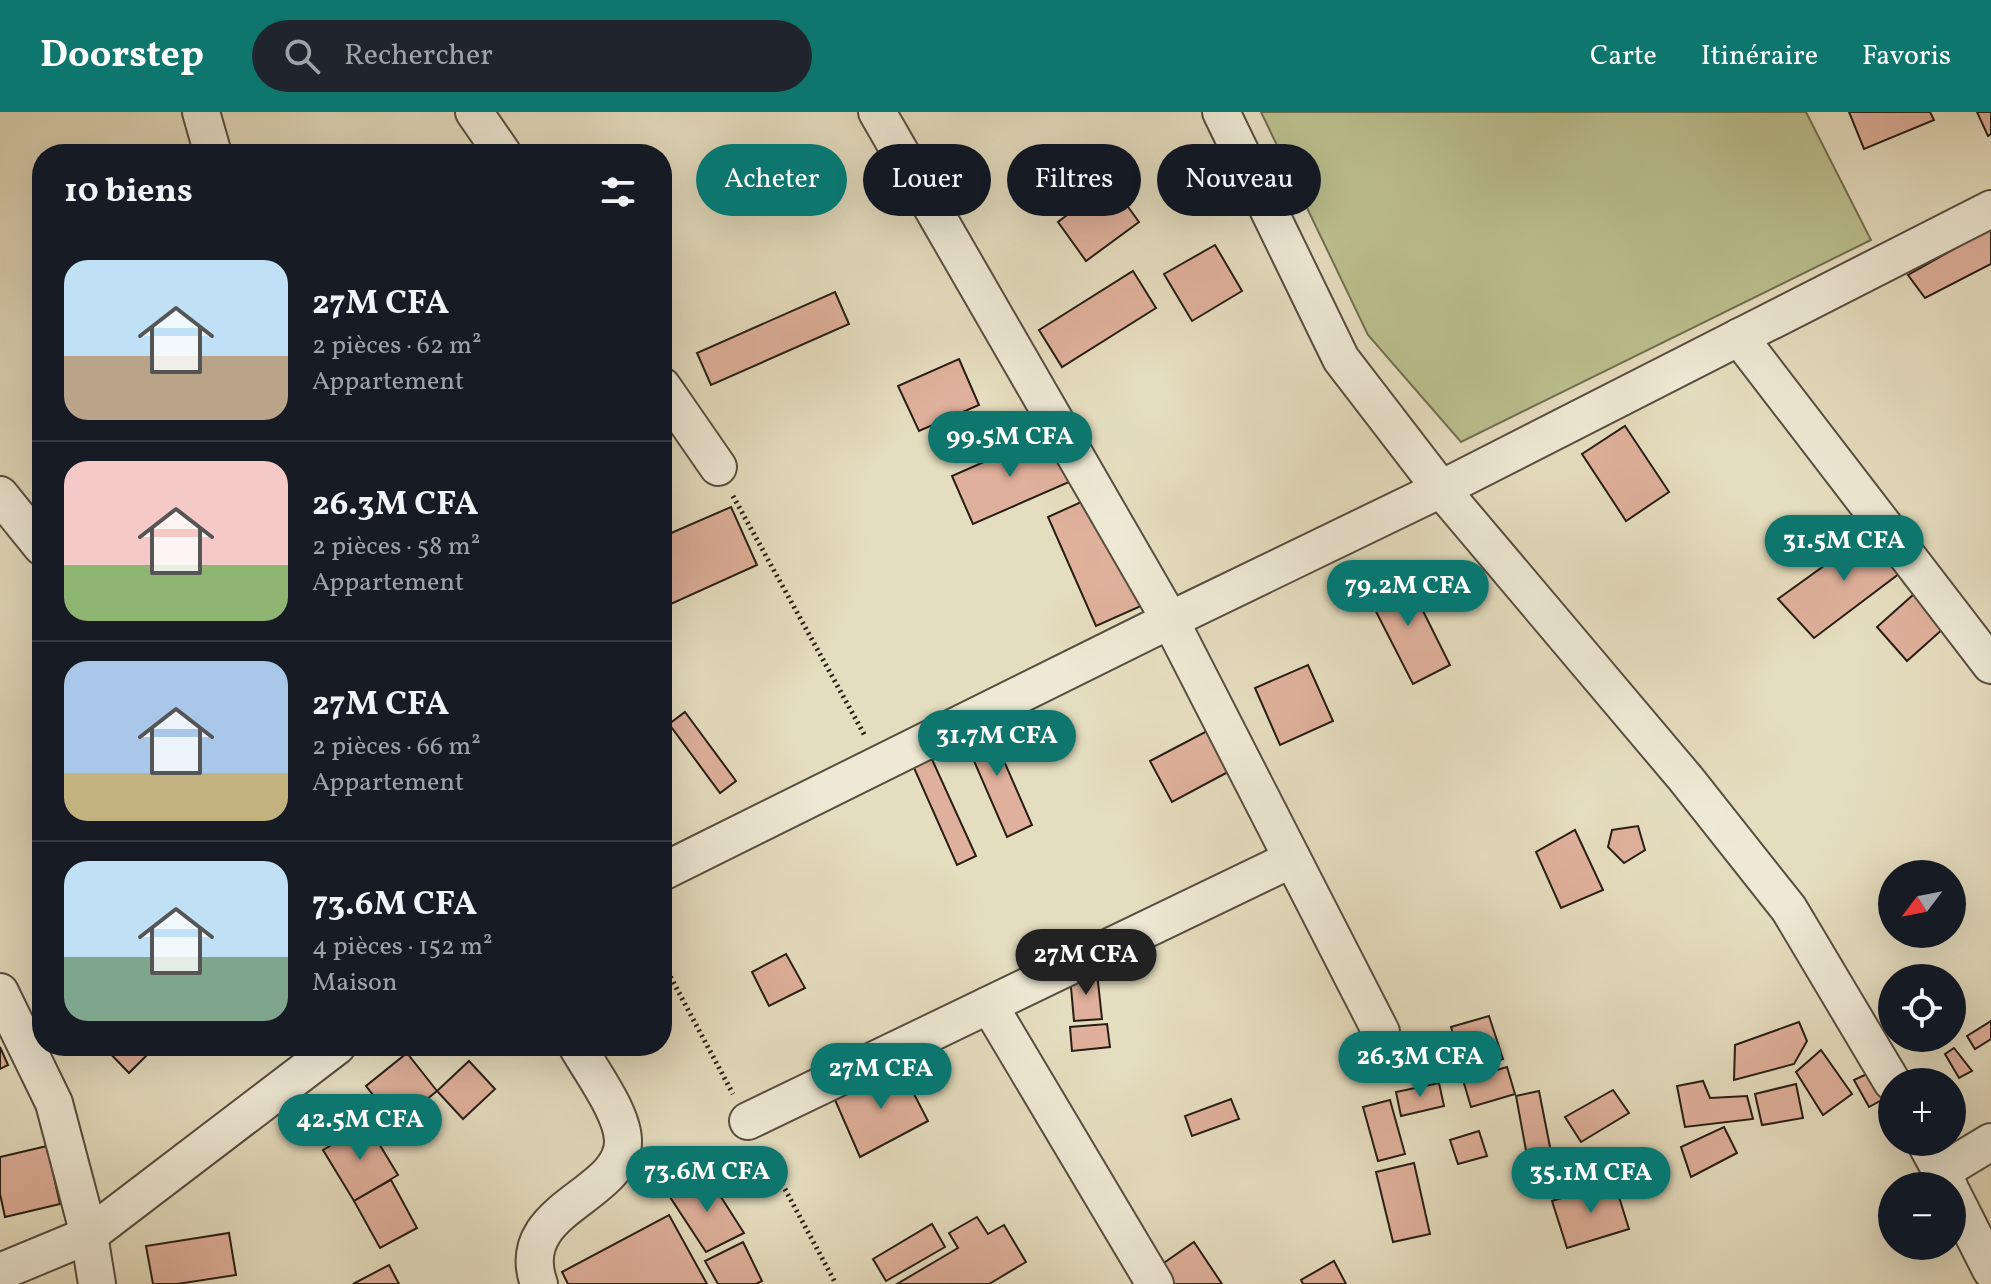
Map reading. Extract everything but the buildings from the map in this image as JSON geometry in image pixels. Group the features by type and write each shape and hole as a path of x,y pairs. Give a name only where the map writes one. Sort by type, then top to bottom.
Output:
{"street":[{"path":"201,112 210,144"},
{"path":"474,112 496,144"},
{"path":"877,112 1170,620 1381,1032"},
{"path":"1221,112 1341,359 1441,489 1694,788 1789,909 1884,1068"},
{"path":"672,867 1441,489 1991,209"},
{"path":"1739,337 1991,665"},
{"path":"672,400 718,467"},
{"path":"0,495 32,535"},
{"path":"748,1121 1292,859"},
{"path":"0,992 54,1103 89,1235 97,1284"},
{"path":"989,1005 1155,1284"},
{"path":"0,1272 89,1235 324,1056"},
{"path":"539,1284 534,1271 536,1247 546,1227 619,1161 623,1140 615,1112 583,1056"},
{"path":"1944,1172 1991,1142"},
{"path":"1966,1221 1991,1270"}],"path":[{"path":"718,467 881,764"}],"green space":[{"path":"1261,112 1806,112 1871,240 1461,442 1368,335 1311,216 1321,216 1321,144 1276,144"}]}
